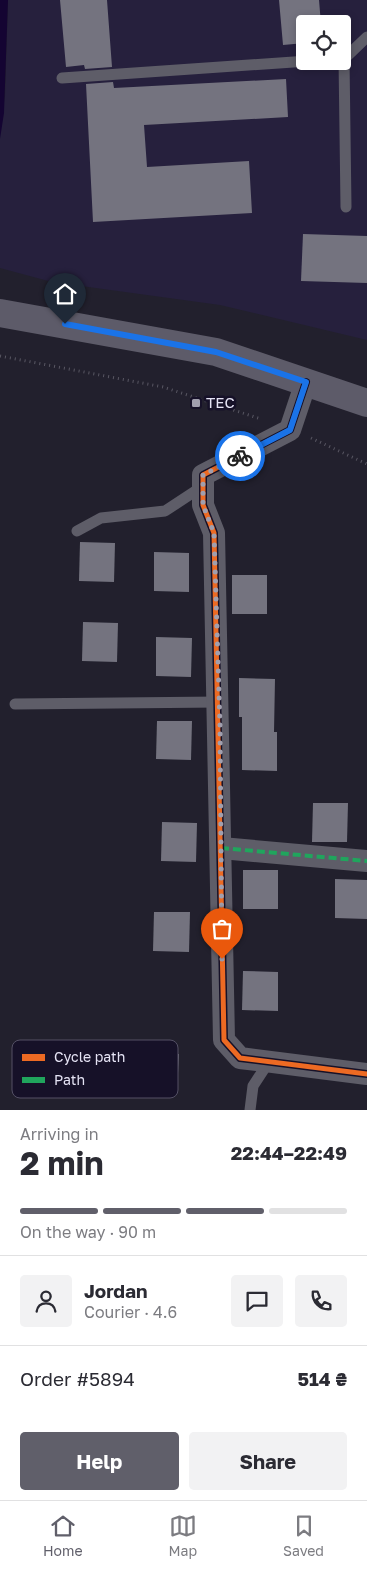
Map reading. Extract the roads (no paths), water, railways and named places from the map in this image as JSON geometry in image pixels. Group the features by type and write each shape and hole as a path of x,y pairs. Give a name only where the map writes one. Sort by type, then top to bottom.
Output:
{"highway":[{"path":"0,313 216,352 367,403"}],"street":[{"path":"306,382 290,430 203,475 203,505 214,533 219,702 224,1040 240,1058 367,1074"},
{"path":"221,848 367,861"}],"lane":[{"path":"351,52 367,37"},
{"path":"62,78 296,62"},
{"path":"343,70 346,207"},
{"path":"77,531 101,518 165,511 203,486"},
{"path":"15,704 219,702"},
{"path":"250,1110 253,1086 268,1063"}],"place":[{"name":"ТЕС","path":"196,403"}]}
